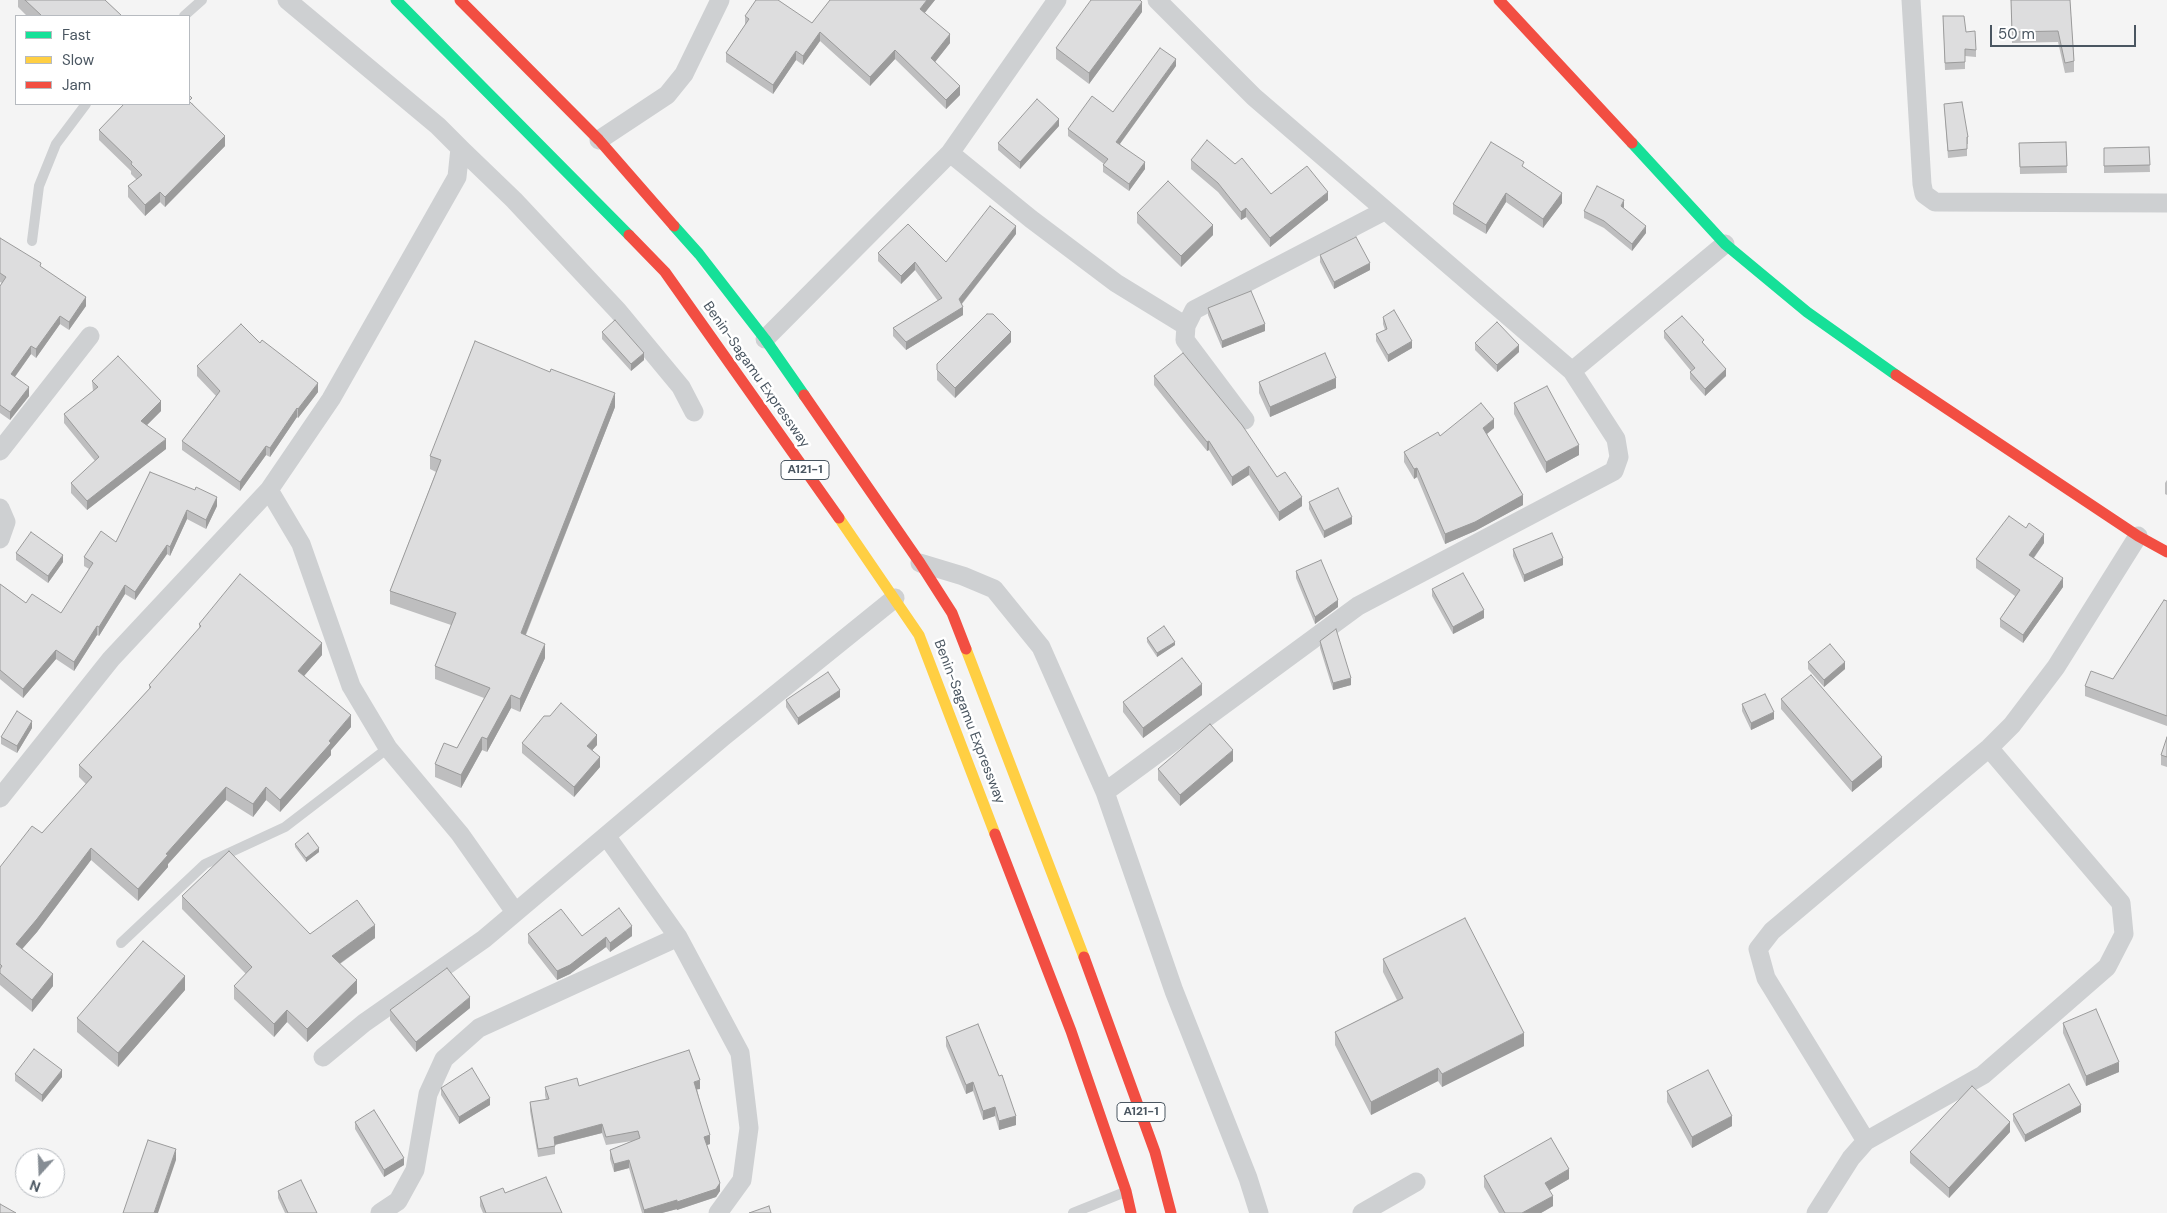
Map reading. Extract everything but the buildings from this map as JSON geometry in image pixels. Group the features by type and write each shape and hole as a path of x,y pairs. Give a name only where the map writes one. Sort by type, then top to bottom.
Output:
{"main road":[{"name":"Benin-Sagamu Expressway","path":"396,0 538,141 665,272 895,598 919,635 1071,1031 1126,1191"},
{"name":"Benin-Sagamu Expressway","path":"460,0 599,140 699,254 765,339 920,563 952,613 1105,1012 1155,1152 1171,1213"},
{"path":"1499,0 1725,244 1807,312 2138,536 2167,552"},
{"name":"A121-1","path":"1126,1191 1131,1213"}],"street":[{"path":"287,0 438,126 514,200 618,310 681,387 694,412"},
{"path":"599,140 667,95 684,74 720,0"},
{"path":"765,339 950,152 1056,0"},
{"path":"1105,792 1358,606 1614,471 1619,457 1616,439 1572,371 1384,211 1254,97 1157,0"},
{"path":"1911,0 1924,194 1935,202 2167,203"},
{"path":"0,798 111,659 269,490 330,399 456,177 460,148"},
{"path":"950,152 1031,219 1116,283 1186,326"},
{"path":"1245,420 1185,340 1186,326 1194,310 1384,211"},
{"path":"1572,371 1725,244"},
{"path":"0,451 90,336"},
{"path":"269,490 300,544 351,686 388,748 460,834 515,912"},
{"path":"0,508 6,522 0,539"},
{"path":"1866,1141 1766,978 1758,949 1772,932 1989,748 2012,725 2056,667 2138,536"},
{"path":"920,563 963,576 994,589 1041,647 1105,792 1174,991 1248,1178 1259,1213"},
{"path":"323,1057 364,1023 484,939 723,737 895,598"},
{"path":"1816,1213 1851,1158 1866,1141 1983,1075 2107,967 2124,934 2121,903 1989,748"},
{"path":"607,837 678,937 740,1053 749,1128 742,1180 718,1213"},
{"path":"380,1213 398,1200 415,1170 428,1094 444,1059 479,1028 678,937"},
{"path":"1362,1213 1416,1182"}],"lane":[{"path":"185,15 202,0"},
{"path":"32,241 39,186 42,178 56,144 85,105"},
{"path":"121,943 205,864 285,826 388,748"},
{"path":"1073,1213 1126,1191"}],"traffic: fast":[{"path":"396,0 629,235"},
{"path":"1632,143 1725,244 1807,312 1896,375"},
{"path":"674,226 699,254 765,339 804,395"}],"traffic: slow":[{"path":"839,518 919,635 995,834"},
{"path":"966,649 1084,957"}],"traffic: jam":[{"path":"460,0 599,140 674,226"},
{"path":"1499,0 1632,143"},
{"path":"629,235 665,272 839,518"},
{"path":"1896,375 2138,536 2167,552"},
{"path":"804,395 920,563 952,613 966,649"},
{"path":"995,834 1071,1031 1126,1191 1131,1213"},
{"path":"1084,957 1155,1152 1171,1213"}]}
